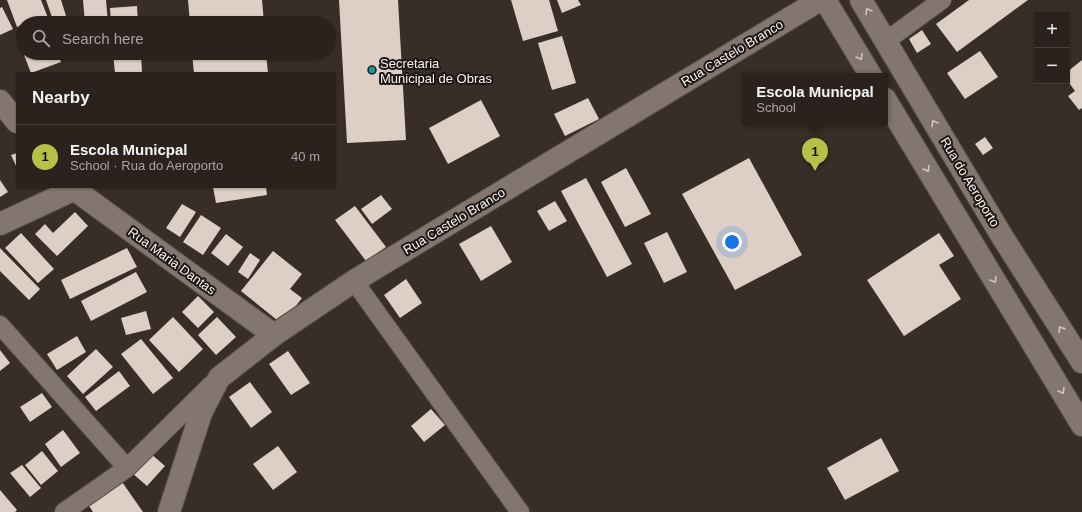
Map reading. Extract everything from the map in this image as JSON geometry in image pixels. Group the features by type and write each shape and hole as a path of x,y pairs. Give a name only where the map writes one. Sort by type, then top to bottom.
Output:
{"street":[{"name":"Rua Castelo Branco","path":"169,512 201,413 219,378 274,335 354,281 820,0"},
{"path":"825,0 869,73"},
{"name":"Rua do Aeroporto","path":"861,0 1003,238 1082,362"},
{"path":"886,41 942,0"},
{"path":"0,101 16,121"},
{"path":"888,104 1082,425"},
{"path":"0,224 72,188"},
{"name":"Rua Maria Dantas","path":"72,188 274,335"},
{"path":"354,281 517,511"},
{"path":"0,325 127,468"},
{"path":"64,512 127,468 219,378"}],"building":[{"path":"7,0 41,0 47,16 16,16 16,24"},
{"path":"46,0 61,0 66,16 52,16"},
{"path":"83,0 106,0 107,16 84,16"},
{"path":"188,0 262,0 263,16 189,16"},
{"name":"Secretaria Municipal de Obras","path":"339,0 398,0 406,140 347,143"},
{"path":"511,0 549,0 558,31 523,41"},
{"path":"557,0 578,0 581,5 562,13"},
{"path":"969,0 1028,0 957,52 936,24"},
{"path":"137,6 138,16 111,16 110,8"},
{"path":"2,7 13,29 0,35 0,8"},
{"path":"922,30 931,44 917,53 909,39"},
{"path":"562,36 576,83 552,90 538,43"},
{"path":"980,51 998,77 965,99 947,73"},
{"path":"26,60 60,60 61,62 34,72 31,72"},
{"path":"114,60 141,60 142,72 115,72"},
{"path":"193,60 267,60 268,72 194,72"},
{"path":"1082,60 1082,108 1079,110 1068,96 1075,91 1070,84 1070,70"},
{"path":"588,98 599,119 565,136 554,114"},
{"path":"481,100 500,136 448,164 429,128"},
{"path":"985,137 993,148 983,155 975,144"},
{"path":"16,153 16,166 11,155"},
{"path":"749,158 802,255 735,290 682,194"},
{"path":"626,168 651,214 625,227 601,182"},
{"path":"586,178 632,264 607,277 561,191"},
{"path":"0,180 8,192 0,197"},
{"path":"213,188 266,188 267,195 216,203"},
{"path":"381,195 392,209 372,224 361,209"},
{"path":"555,201 567,221 549,231 537,211"},
{"path":"182,204 196,212 180,237 166,228"},
{"path":"355,206 386,247 366,261 335,220"},
{"path":"75,212 88,226 57,256 35,234 45,224 53,233"},
{"path":"201,215 221,228 203,255 183,242"},
{"path":"491,226 512,262 481,281 459,244"},
{"path":"667,232 687,272 664,283 644,243"},
{"path":"21,233 54,269 38,283 5,248"},
{"path":"939,233 954,256 939,265 961,299 904,336 867,280"},
{"path":"226,234 243,247 228,266 211,253"},
{"path":"0,248 40,289 29,300 0,271"},
{"path":"127,248 137,267 70,299 61,280"},
{"path":"273,251 302,274 290,289 302,298 282,324 241,291"},
{"path":"250,253 260,260 248,279 238,272"},
{"path":"136,272 147,292 91,321 81,301"},
{"path":"406,279 422,303 400,318 384,295"},
{"path":"198,296 214,312 198,328 182,312"},
{"path":"146,311 151,329 126,335 121,318"},
{"path":"173,317 203,349 179,372 149,340"},
{"path":"217,317 236,337 216,355 198,335"},
{"path":"77,336 86,352 57,370 47,354"},
{"path":"141,339 173,378 153,394 121,354"},
{"path":"96,349 113,367 83,394 67,376"},
{"path":"0,350 10,363 0,371"},
{"path":"288,351 310,383 291,395 269,364"},
{"path":"119,371 130,386 96,411 85,397"},
{"path":"250,382 272,412 251,428 229,397"},
{"path":"42,393 52,407 30,422 20,407"},
{"path":"431,409 445,425 424,442 411,426"},
{"path":"63,430 80,453 61,467 45,444"},
{"path":"881,438 899,471 845,500 827,468"},
{"path":"278,446 297,472 273,490 253,464"},
{"path":"42,451 58,471 41,485 25,465"},
{"path":"150,453 165,466 147,486 132,473"},
{"path":"22,465 41,488 30,497 10,473"},
{"path":"120,479 143,512 93,512 87,503"},
{"path":"0,490 17,510 15,512 0,512"}],"place":[{"name":"Secretaria Municipal de Obras","path":"372,70"},
{"name":"Escola Municpal","path":"815,171"}]}
